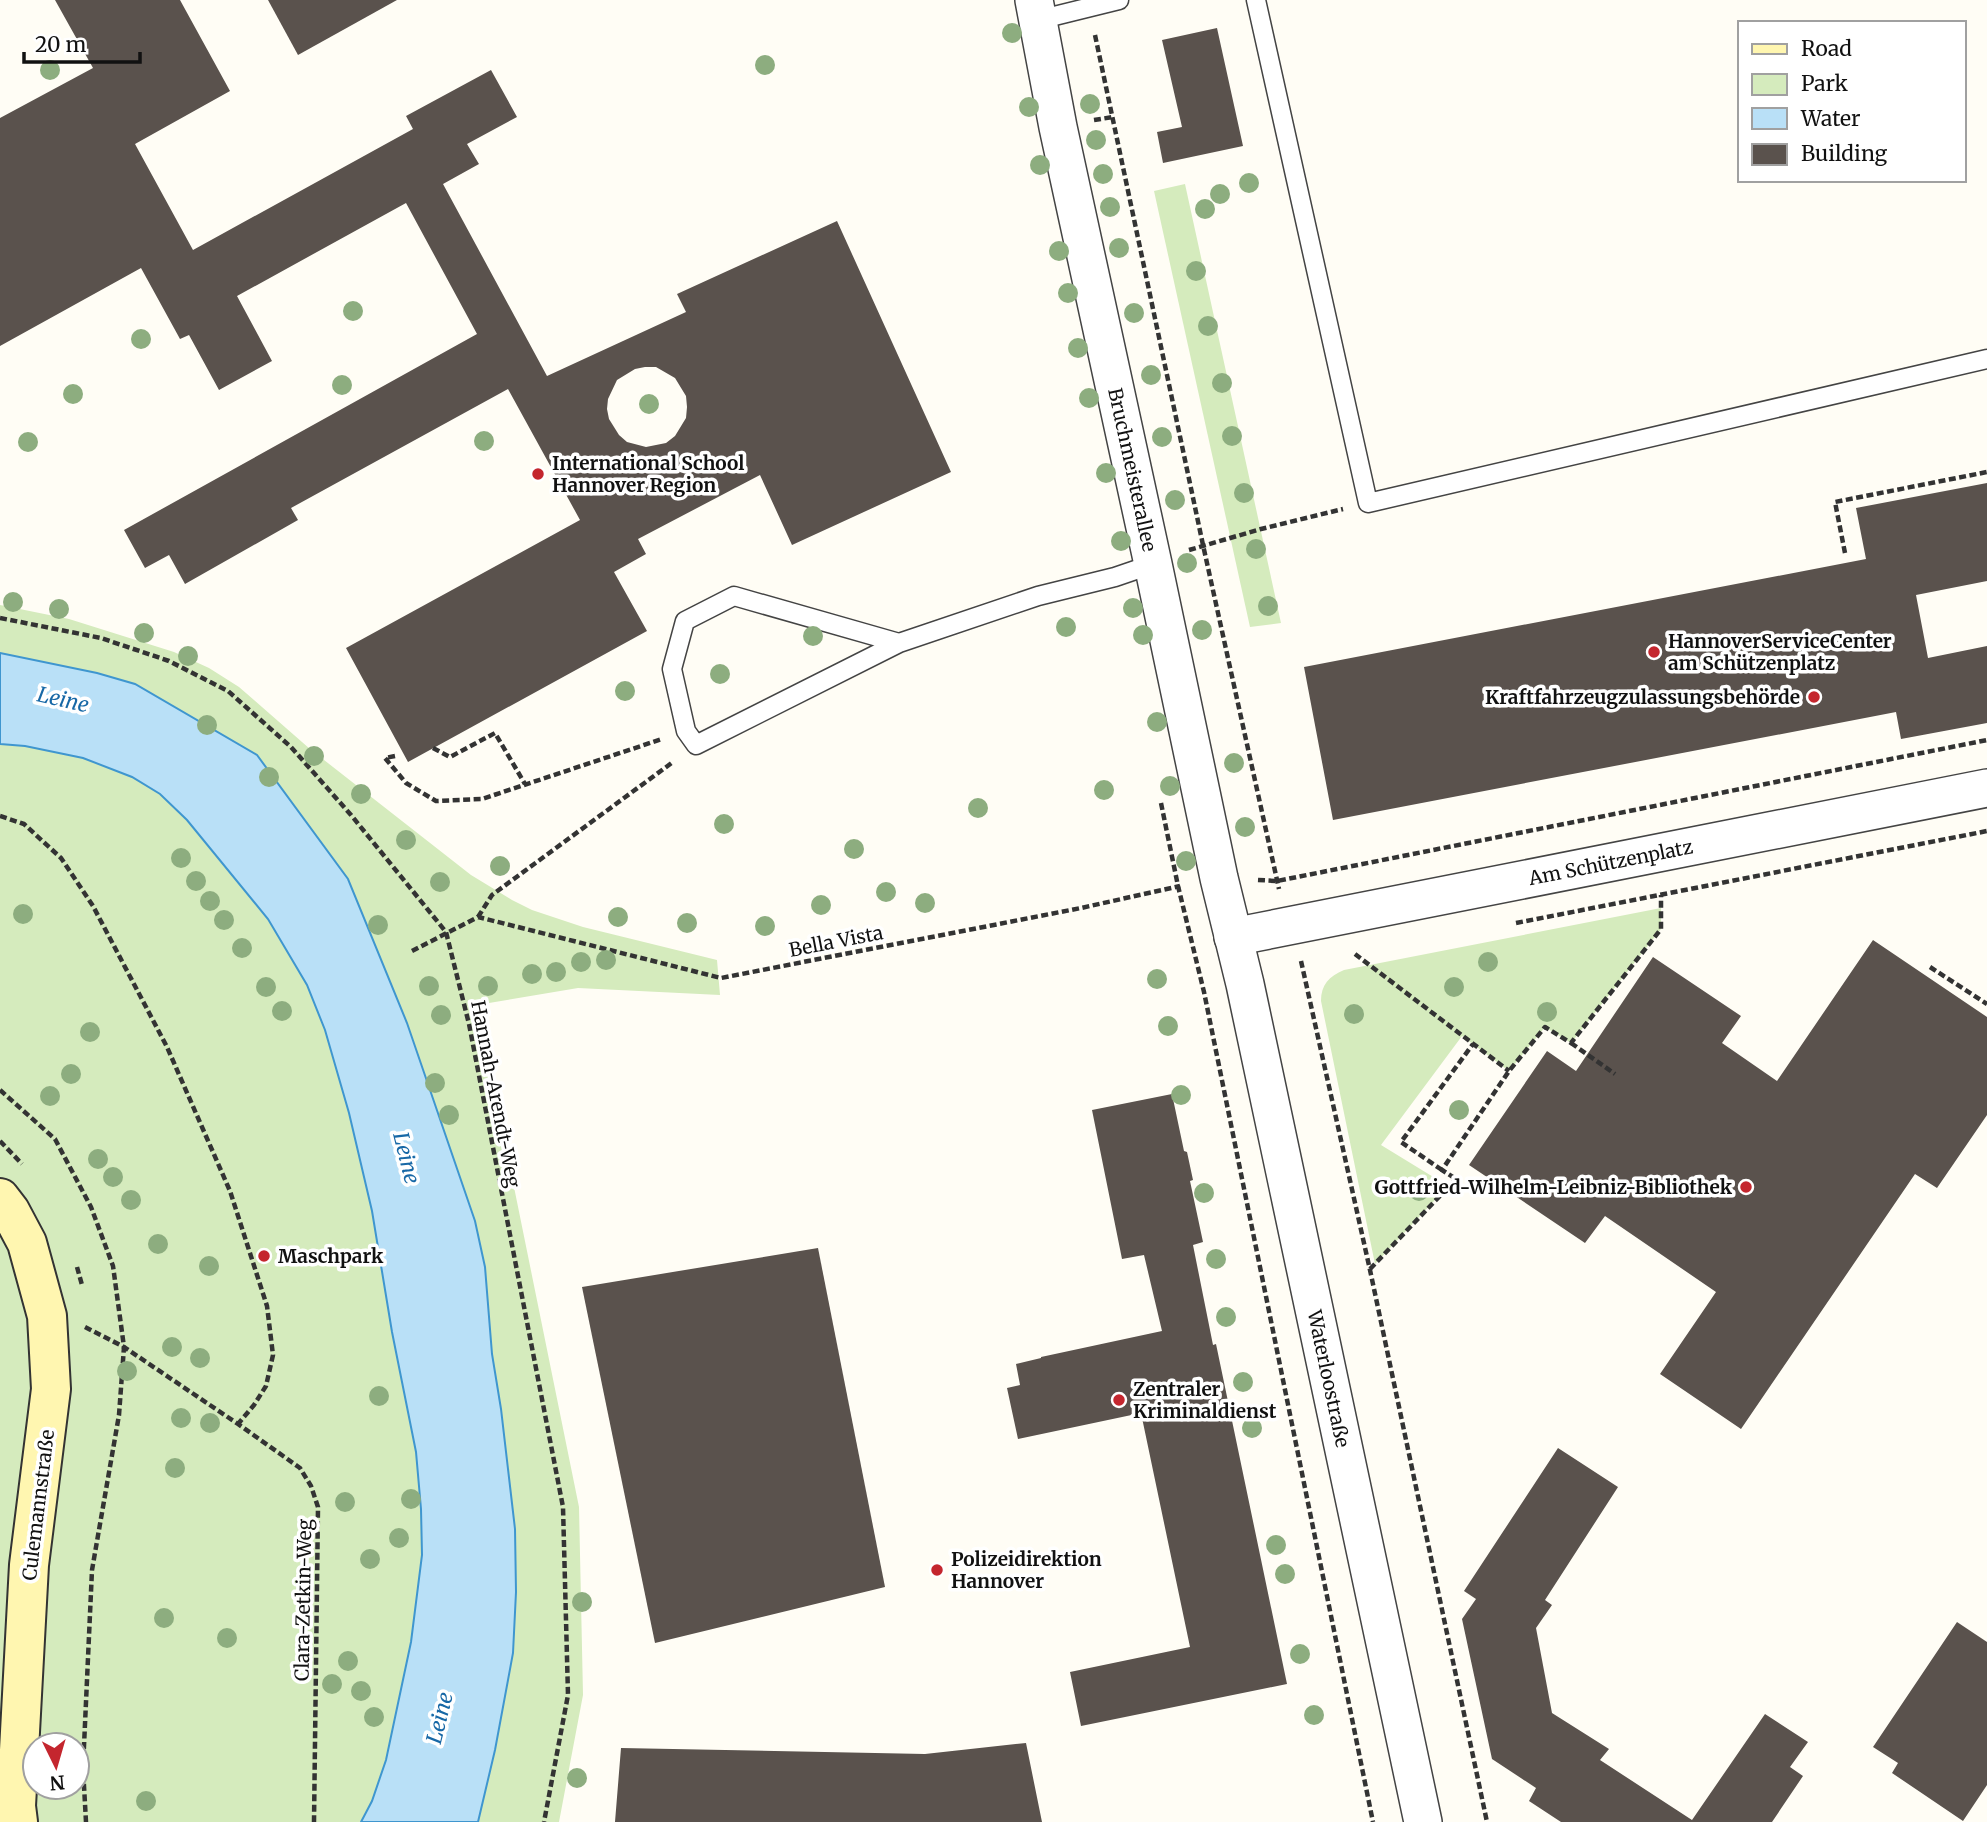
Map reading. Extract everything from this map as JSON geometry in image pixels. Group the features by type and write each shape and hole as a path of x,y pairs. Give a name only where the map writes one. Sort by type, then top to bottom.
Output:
{"street":[{"name":"Bruchmeisterallee","path":"1036,10 1058,127 1233,937"},
{"name":"Am Schützenplatz","path":"1233,937 1987,788"},
{"name":"Waterloostraße","path":"1233,937 1423,1822"},
{"name":"Culemannstraße","path":"0,1198 27,1243 47,1316 51,1389 29,1565 16,1806 18,1822"}],"lane":[{"path":"1036,10 1119,0"},
{"path":"1256,0 1368,502 1987,359"},
{"path":"899,643 734,596 685,621 672,669 691,738 899,643 1038,596 1153,564"}],"path":[{"path":"1845,553 1835,502 1987,472"},
{"path":"1153,564 1215,542 1368,502"},
{"name":"Hannah-Arendt-Weg","path":"0,618 101,638 169,661 228,691 291,747 352,815 446,932 469,1024 564,1507 568,1695 544,1822"},
{"path":"433,748 450,757 495,733 525,785"},
{"path":"412,951 478,917 492,895 691,738"},
{"path":"395,755 384,758 406,783 436,801 482,799 691,738"},
{"name":"Bella Vista","path":"478,917 721,978 1081,908 1219,878 1277,881 1987,740"},
{"path":"1159,792 1204,992 1373,1822"},
{"path":"0,816 23,824 61,858 93,906 167,1047 230,1191 267,1306 273,1355 267,1386 238,1423"},
{"path":"1515,923 1987,831"},
{"path":"1571,1043 1661,929 1661,895 1651,855"},
{"path":"1368,952 1355,954 1509,1071"},
{"path":"1930,967 1987,1004"},
{"path":"1442,1170 1509,1071 1545,1027 1615,1074"},
{"path":"1370,1270 1456,1179 1401,1142 1473,1044"},
{"path":"0,1090 55,1139 91,1207 113,1266 124,1347 119,1415 92,1570 83,1768 86,1822"},
{"name":"Clara-Zetkin-Weg","path":"90,1328 124,1347 238,1423 300,1468 311,1486 318,1507 314,1822"}],"green space":[{"path":"1185,184 1281,623 1250,627 1154,191"},
{"name":"Maschpark","path":"0,605 69,619 174,652 209,668 239,687 310,749 471,875 532,910 583,927 717,960 720,995 578,988 477,1005 579,1507 583,1695 559,1822 0,1822"},
{"path":"1661,908 1661,929 1571,1043 1545,1027 1509,1071 1462,1036 1381,1145 1448,1186 1375,1264 1321,1001 1322,990 1327,982 1344,970"}],"water":[{"name":"Leine","path":"0,653 97,673 135,684 257,755 348,879 407,1023 475,1221 485,1267 492,1354 515,1529 513,1653 478,1822 361,1822 372,1801 386,1760 411,1642 422,1555 421,1509 416,1452 372,1211 349,1113 325,1030 307,985 268,919 187,820 160,794 132,777 83,758 25,746 0,744"}],"building":[{"path":"55,0 180,0 230,91 135,144 193,250 413,129 406,116 491,70 517,117 467,144 479,164 443,184 547,376 686,312 677,294 837,221 951,472 792,545 760,475 638,539 646,554 614,572 647,631 408,762 346,648 580,520 508,389 291,508 298,520 185,584 169,555 145,568 124,530 477,334 406,203 237,296 272,361 219,390 189,335 180,339 141,268 0,346 0,118 93,68","holes":["656,367 675,378 686,396 686,418 675,436 666,443 646,447 627,442 619,435 609,419 608,399 617,380 635,369"]},
{"path":"268,0 397,0 298,55"},
{"path":"1217,28 1243,146 1163,163 1157,132 1182,127 1162,40"},
{"name":"HannoverServiceCenter am Schützenplatz","path":"1987,483 1987,581 1916,595 1928,658 1987,646 1987,723 1901,739 1896,712 1333,820 1304,667 1866,559 1856,508"},
{"path":"1873,940 1987,1017 1987,1115 1937,1188 1915,1174 1741,1429 1660,1374 1716,1292 1605,1216 1585,1243 1469,1165 1547,1051 1576,1071 1653,957 1741,1016 1722,1043 1777,1081"},
{"name":"Zentraler Kriminaldienst","path":"1172,1094 1193,1180 1190,1181 1203,1242 1193,1245 1287,1684 1081,1726 1070,1672 1190,1647 1141,1413 1018,1439 1007,1388 1020,1385 1016,1364 1162,1331 1144,1255 1122,1259 1092,1110"},
{"path":"818,1248 885,1587 655,1643 582,1287"},
{"path":"1558,1448 1618,1487 1545,1600 1552,1605 1536,1628 1552,1713 1609,1749 1600,1760 1692,1820 1765,1714 1808,1742 1790,1767 1803,1776 1772,1822 1561,1822 1529,1801 1536,1788 1492,1759 1462,1619 1476,1599 1464,1591"},
{"path":"1957,1622 1987,1642 1987,1785 1963,1821 1892,1773 1898,1763 1873,1747"},
{"path":"1026,1743 1042,1822 615,1822 621,1748 925,1754"}],"place":[{"name":"International School Hannover Region","path":"538,474"},
{"name":"HannoverServiceCenter am Schützenplatz","path":"1654,652"},
{"name":"Kraftfahrzeugzulassungsbehörde","path":"1814,697"},
{"name":"Gottfried-Wilhelm-Leibniz-Bibliothek","path":"1746,1187"},
{"name":"Maschpark","path":"264,1256"},
{"name":"Zentraler Kriminaldienst","path":"1119,1400"},
{"name":"Polizeidirektion Hannover","path":"937,1570"}]}
